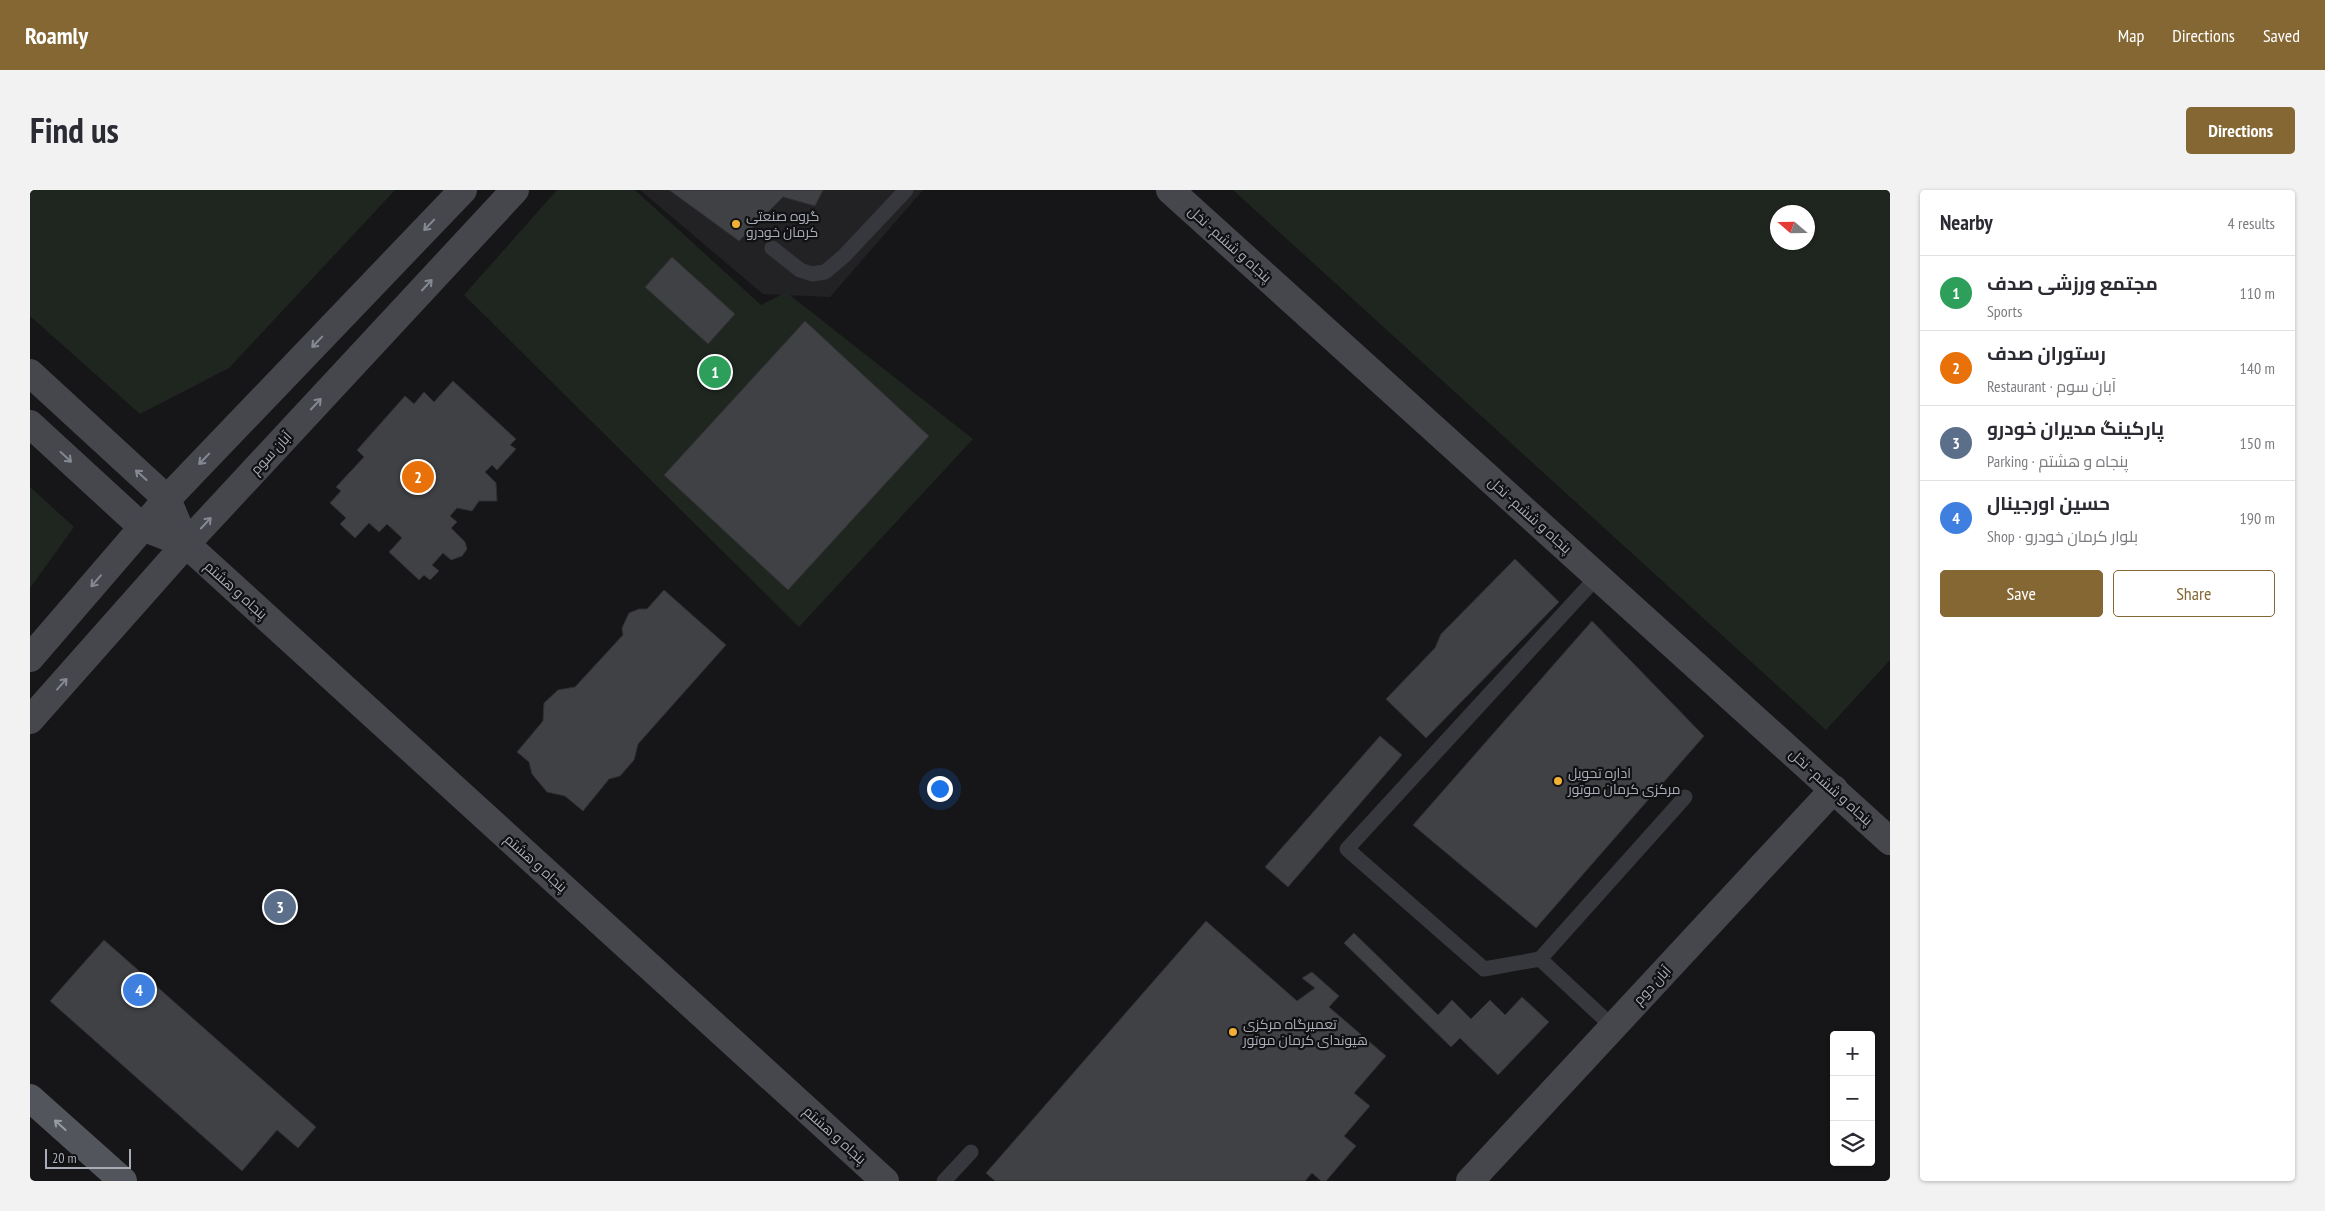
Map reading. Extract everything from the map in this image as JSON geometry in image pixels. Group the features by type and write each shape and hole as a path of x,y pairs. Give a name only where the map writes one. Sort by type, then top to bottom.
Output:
{"main road":[{"path":"30,1098 123,1181"}],"street":[{"path":"30,658 167,499 463,190"},
{"name":"آبان سوم","path":"30,720 186,544 515,190"},
{"name":"پنجاه و ششم - نخل","path":"1170,190 1890,841"},
{"name":"پنجاه و هشتم","path":"30,374 167,499 186,544"},
{"name":"پنجاه و هشتم","path":"30,424 142,528 186,544 885,1181"},
{"name":"آبان دوم","path":"1470,1181 1834,789"}],"lane":[{"path":"772,248 800,270 812,274 826,272 844,256 906,190"},
{"path":"1598,576 1347,848 1484,969 1540,959 1685,797"},
{"path":"1540,959 1613,1027"},
{"path":"944,1181 971,1152"}],"shaded area":[{"path":"30,190 395,190 229,368 140,414 30,316"},
{"path":"557,190 635,190 761,305 786,292 973,439 799,627 464,295"},
{"path":"640,190 923,190 830,297 763,294"},
{"path":"1233,190 1890,190 1890,660 1826,730"},
{"path":"30,487 74,527 30,588"}],"building":[{"name":"گروه صنعتی کرمان خودرو","path":"669,190 823,190 815,206 783,197 739,241"},
{"path":"672,257 735,314 708,344 645,287"},
{"path":"805,321 929,436 788,590 664,475"},
{"path":"453,381 516,439 510,445 516,449 497,470 492,465 485,472 496,483 497,501 479,501 472,511 457,508 450,516 457,522 451,528 465,542 467,549 462,556 451,560 443,553 432,565 439,571 430,580 424,575 419,580 389,552 402,538 387,524 379,532 369,523 355,538 340,524 346,518 330,503 341,491 336,487 364,457 357,450 405,396 414,404 424,392 434,402"},
{"path":"1515,559 1559,602 1426,738 1386,699 1435,648 1441,634"},
{"path":"664,590 726,645 638,744 634,760 620,776 609,779 583,811 565,796 547,792 532,774 529,762 517,752 543,721 544,703 558,690 575,687 623,635 622,628 629,613 639,609 647,609"},
{"name":"اداره تحویل مرکزی کرمان موتور","path":"1592,621 1704,736 1536,928 1413,825"},
{"path":"1380,736 1402,755 1288,887 1265,867"},
{"name":"تعمیرگاه مرکزی هیوندای کرمان موتور","path":"1206,921 1297,1001 1315,988 1302,978 1312,972 1339,996 1329,1007 1386,1056 1354,1093 1370,1106 1344,1136 1356,1146 1326,1181 1321,1181 1312,1173 1305,1181 995,1181 986,1173"},
{"path":"1354,933 1438,1015 1452,1000 1471,1019 1490,1000 1505,1015 1522,997 1549,1022 1498,1075 1460,1038 1451,1047 1344,943"},
{"path":"104,940 316,1127 298,1148 277,1130 242,1171 50,1001"}],"place":[{"name":"گروه صنعتی کرمان خودرو","path":"736,224"},
{"name":"مجتمع ورزشی صدف","path":"715,372"},
{"name":"رستوران صدف","path":"418,477"},
{"name":"اداره تحویل مرکزی کرمان موتور","path":"1558,781"},
{"name":"پارکینگ مدیران خودرو","path":"280,907"},
{"name":"حسین اورجینال","path":"139,990"},
{"name":"تعمیرگاه مرکزی هیوندای کرمان موتور","path":"1233,1032"}]}
